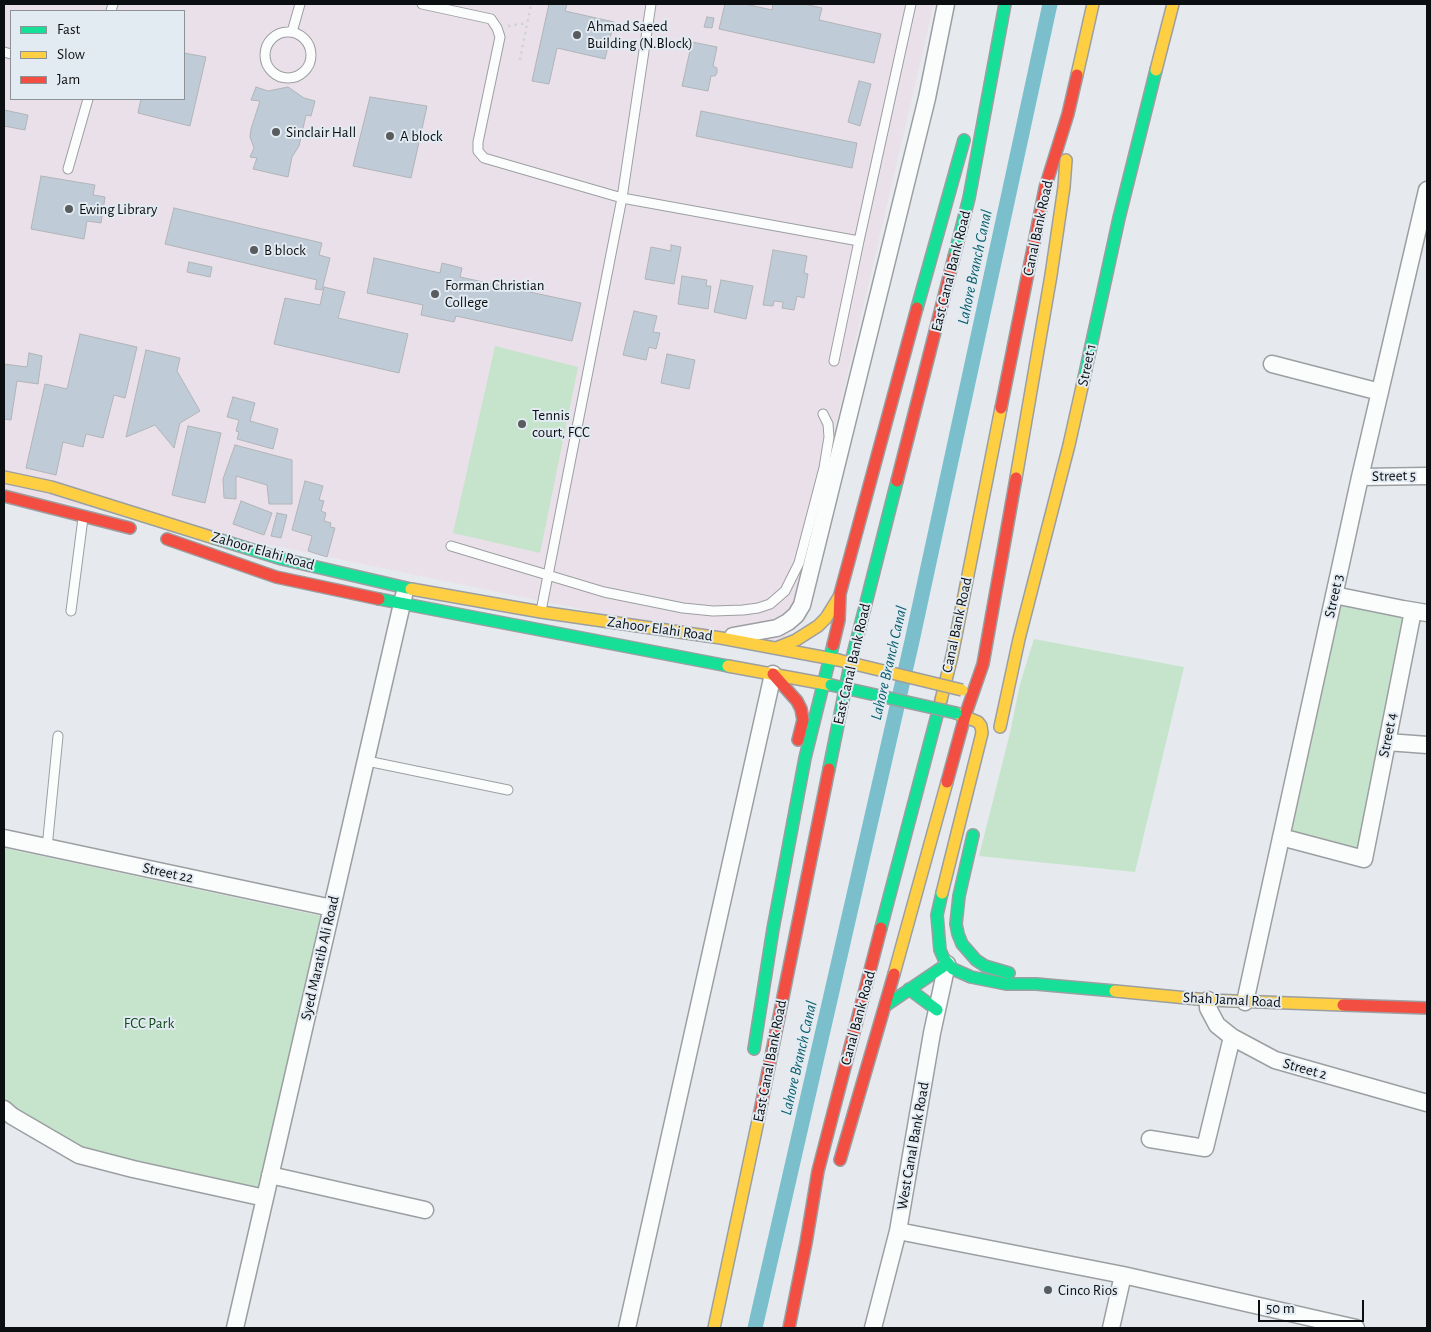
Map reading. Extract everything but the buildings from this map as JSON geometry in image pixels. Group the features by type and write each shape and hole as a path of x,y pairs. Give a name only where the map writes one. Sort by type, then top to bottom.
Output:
{"main road":[{"path":"975,99 1003,4"},
{"name":"East Canal Bank Road","path":"714,1328 849,670 970,198 1003,4"},
{"name":"Canal Bank Road","path":"806,1243 818,1171 952,656 1045,188 1068,114 1092,4"},
{"name":"Street 1","path":"994,709 999,732 1006,682 1069,446 1119,218 1173,4"},
{"path":"837,1169 884,1006 960,714 980,694 983,664 1051,275 1064,187 1068,114"},
{"path":"752,1064 773,929 805,758 834,660 840,594 967,128"},
{"name":"Zahoor Elahi Road","path":"4,477 51,487 282,559 405,588 541,612 721,638 776,648 980,694"},
{"name":"Zahoor Elahi Road","path":"4,496 150,533 276,577 402,604 827,684 960,714"},
{"path":"776,648 796,640 818,626 826,618 840,594"},
{"path":"773,674 797,701 801,709 802,720 798,742 805,758"},
{"path":"960,714 978,722 982,733 938,906 938,940 940,950 947,964 960,972 1006,984 1036,984"},
{"path":"977,822 958,896 956,924 958,934 962,944 976,960 985,966 1010,973 1036,984"},
{"path":"884,1006 947,964"},
{"name":"Shah Jamal Road","path":"1036,984 1208,1000 1427,1008"},
{"path":"909,989 937,1010"},
{"path":"736,1226 744,1131"},
{"path":"789,1328 806,1243 827,1194"}],"street":[{"path":"721,638 777,628 796,615 802,605 927,98 946,4"},
{"name":"Street 3","path":"1245,1002 1360,477 1427,190"},
{"path":"1272,364 1380,392"},
{"name":"Street 5","path":"1360,477 1427,476"},
{"name":"Syed Maratib Ali Road","path":"235,1328 367,761 405,588"},
{"path":"1334,595 1420,612"},
{"name":"Street 4","path":"1281,837 1364,859 1387,742 1420,612"},
{"path":"627,1328 773,674"},
{"path":"1387,742 1427,745"},
{"name":"Street 22","path":"4,838 332,908"},
{"name":"West Canal Bank Road","path":"873,1328 898,1231 937,1010 947,964"},
{"name":"Street 2","path":"1208,1000 1212,1017 1217,1025 1232,1037 1275,1060 1427,1103"},
{"path":"1150,1139 1205,1148 1232,1037"},
{"path":"4,1109 12,1116 79,1155 265,1198"},
{"path":"270,1175 425,1210"},
{"path":"898,1231 1123,1275 1352,1328"},
{"path":"1112,1328 1123,1275"}],"lane":[{"path":"292,32 300,4"},
{"path":"422,4 491,19 497,28 500,37 478,142 478,151 484,158 622,198 859,241"},
{"path":"541,612 622,198 651,4"},
{"path":"834,361 911,4"},
{"path":"285,32 292,32 305,39 311,52 311,59 308,66 298,76 284,78 271,71 267,65 265,51 272,38 285,32"},
{"path":"68,169 88,100"},
{"path":"451,546 604,592 683,608 712,611 743,610 770,604 785,592 800,563 824,468 829,437 828,424 823,414"},
{"path":"71,612 80,532 84,515"},
{"path":"47,848 58,736"},
{"path":"367,761 508,790"}],"path":[{"path":"520,60 531,4"},
{"path":"497,28 527,23"}],"shaded area":[{"name":"Forman Christian College","path":"4,4 934,4 783,651 4,490"}],"green space":[{"name":"Tennis court, FCC","path":"495,346 578,367 540,553 453,533"},
{"path":"1334,595 1413,611 1364,859 1281,837"},
{"path":"1034,639 1184,667 1135,872 979,856 1010,733 1020,684"},
{"name":"FCC Park","path":"4,848 321,916 260,1190 111,1160 70,1146 4,1101"}],"waterway":[{"name":"Lahore Branch Canal","path":"755,1328 912,641 1050,4"}],"traffic: fast":[{"path":"954,257 969,198 1005,4"},
{"path":"1084,378 1119,218 1156,70"},
{"path":"917,308 964,140"},
{"path":"829,769 849,670 897,481"},
{"path":"214,538 282,559 411,589"},
{"path":"379,599 728,666"},
{"path":"754,1049 773,929 805,758 833,645"},
{"path":"831,685 956,713"},
{"path":"881,928 941,700"},
{"path":"973,835 959,896 956,924 958,934 962,944 976,960 985,966 1009,973"},
{"path":"942,893 937,915 940,950 944,959 953,969 971,977 1006,984 1036,984 1115,991"},
{"path":"885,1006 947,964"},
{"path":"909,989 937,1010"}],"traffic: slow":[{"path":"1077,75 1093,4"},
{"path":"1156,70 1173,4"},
{"path":"1016,478 1051,275 1064,187 1066,160"},
{"path":"1000,727 1019,639 1069,445 1084,378"},
{"path":"941,700 952,656 1001,408"},
{"path":"4,477 51,487 214,538"},
{"path":"411,589 541,612 721,638 838,660"},
{"path":"776,648 796,640 818,626 826,618 839,597"},
{"path":"838,660 962,690"},
{"path":"728,666 831,685"},
{"path":"942,893 982,733 978,722 956,713"},
{"path":"894,974 947,782"},
{"path":"1115,991 1208,1000 1343,1005"},
{"path":"714,1328 759,1116"}],"traffic: jam":[{"path":"1001,408 1045,188 1068,114 1077,75"},
{"path":"897,481 954,257"},
{"path":"833,645 839,620 840,594 917,308"},
{"path":"947,782 965,716 983,664 1016,478"},
{"path":"4,496 130,528"},
{"path":"167,539 276,577 379,599"},
{"path":"773,674 797,701 801,709 803,720 798,740"},
{"path":"759,1116 829,769"},
{"path":"789,1328 818,1171 881,928"},
{"path":"840,1160 894,974"},
{"path":"1343,1005 1427,1008"}],"place":[{"name":"Ahmad Saeed Building (N.Block)","path":"577,35"},
{"name":"Sinclair Hall","path":"276,132"},
{"name":"A block","path":"390,136"},
{"name":"Ewing Library","path":"69,209"},
{"name":"B block","path":"254,250"},
{"name":"Forman Christian College","path":"435,294"},
{"name":"Tennis court, FCC","path":"522,424"},
{"name":"Cinco Rios","path":"1048,1290"}]}
